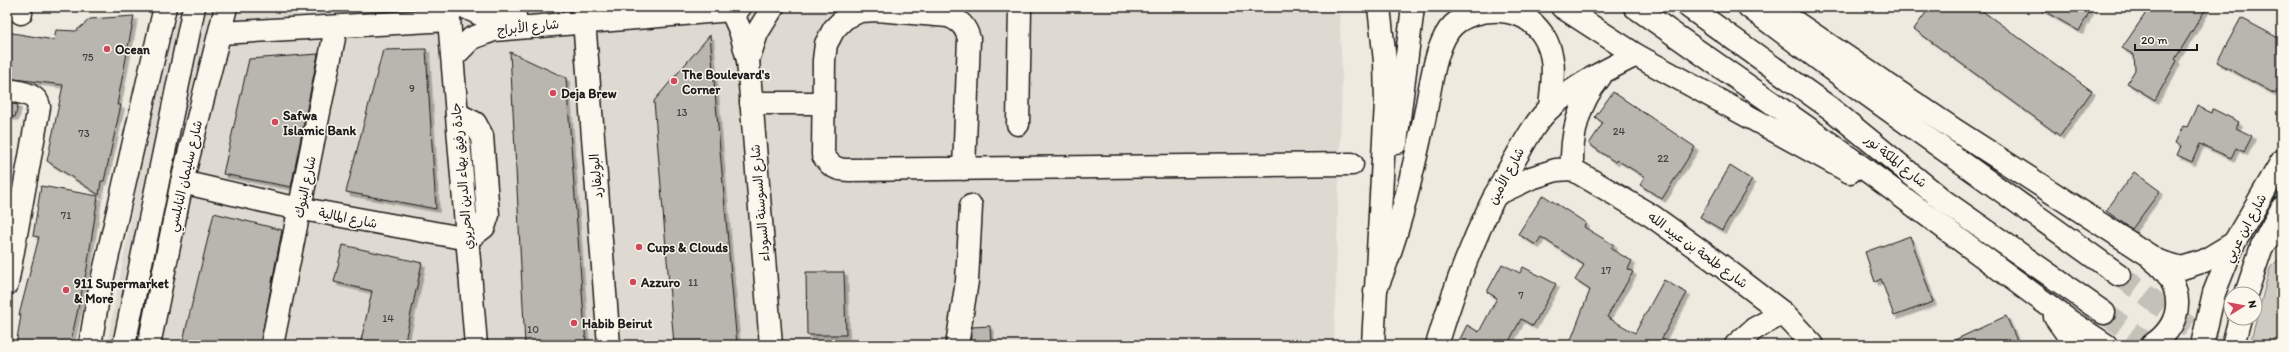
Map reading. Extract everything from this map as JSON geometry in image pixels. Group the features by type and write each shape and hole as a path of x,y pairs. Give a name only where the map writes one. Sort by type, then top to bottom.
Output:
{"main road":[{"path":"157,40 160,7"},
{"path":"90,345 98,298 165,7"},
{"name":"شارع سليمان النابلسي","path":"124,345 194,7"},
{"name":"شارع سليمان النابلسي","path":"150,345 182,182 226,7"},
{"name":"شارع السوسنة السوداء","path":"748,60 758,33 773,7"},
{"path":"1018,124 1020,7"},
{"path":"1373,345 1386,102 1385,61 1380,7"},
{"path":"1375,291 1413,7"},
{"path":"1562,7 1636,55 1930,216"},
{"path":"1635,7 1930,216 2046,303 2106,345"},
{"name":"شارع الملكة نور","path":"1689,7 1830,108 1944,201 2104,313"},
{"path":"1749,7 1844,78 2119,275"},
{"path":"1768,7 1798,24 2139,250 2158,261 2182,268 2204,261 2234,243"},
{"name":"شارع الأبراج","path":"220,33 336,28 454,11 497,18 588,11 736,8"},
{"name":"شارع السوسنة السوداء","path":"736,8 748,60 770,345"},
{"path":"964,169 969,39 964,26 955,18 877,10 860,11 845,18 834,29 826,44 823,103 823,154 829,164 838,170 964,169 1352,164"},
{"name":"جادة رفيق بهاء الدين الحريري","path":"454,11 453,56 476,345"},
{"name":"شارع الأبراج","path":"453,56 472,38 484,33 588,11"},
{"name":"البوليفارد","path":"588,11 610,345"},
{"path":"1375,291 1386,266 1402,216 1435,64 1449,30 1468,16 1488,12 1510,12 1521,14 1533,22 1547,40 1553,57 1554,72 1550,108"},
{"name":"شارع البنوك","path":"272,345 301,209 336,28"},
{"name":"شارع الأمين","path":"1437,345 1450,302 1476,236 1495,195 1533,128 1550,108 1574,90 1606,70 1636,55"},
{"path":"1495,195 1531,178 1556,170 1572,169 1572,147 1575,126 1582,105 1592,86 1606,70"},
{"path":"7,90 31,96 38,102 39,106 7,284"},
{"path":"751,103 823,103"},
{"name":"شارع ابن عربي","path":"2202,345 2214,294 2234,243 2282,161"},
{"name":"شارع طلحة بن عبيد الله","path":"1572,169 1652,216 1782,313 1813,345"},
{"name":"شارع المالية","path":"182,182 301,209 468,239"},
{"path":"957,345 967,281 971,206"},
{"name":"شارع ابن عربي","path":"2249,286 2262,246 2282,208"},
{"path":"2262,246 2282,224"},
{"path":"2139,250 2168,274 2174,284 2177,300 2176,316 2171,328 2164,337 2152,345"},
{"path":"2046,303 2074,345"},
{"path":"1736,345 1754,329 1782,313"},
{"path":"2233,345 2238,326"}],"shaded area":[{"path":"180,7 1339,7 1342,78 1334,345 107,345 159,70"},
{"path":"2282,256 2282,345 2259,345 2251,340 2255,326 2263,326 2263,295 2270,268"}],"building":[{"path":"1930,7 1977,7 2092,91 2060,136 1914,29"},
{"path":"2037,7 2092,7 2079,31"},
{"path":"2150,7 2207,7 2175,59 2177,61 2155,100 2127,83 2135,70 2134,55 2122,48"},
{"path":"134,16 117,105 121,105 104,181 101,181 99,195 47,161 63,85 7,78 7,32 54,40 56,30 76,31 90,19"},
{"path":"2241,18 2282,40 2282,82 2275,94 2217,62"},
{"path":"710,35 737,345 674,345 654,101"},
{"path":"426,49 436,209 346,192 383,50"},
{"path":"510,52 566,78 586,345 525,345"},
{"path":"318,54 291,187 223,174 249,59"},
{"path":"1613,92 1695,147 1662,199 1640,185 1645,177 1617,160 1615,162 1589,144 1603,123 1595,117"},
{"path":"7,103 18,105 15,117 7,116"},
{"path":"2197,106 2212,113 2213,109 2239,122 2236,128 2252,136 2244,152 2236,148 2231,158 2200,144 2192,162 2177,155 2181,146 2175,143 2183,126 2187,127"},
{"path":"1730,166 1752,180 1722,230 1700,217"},
{"path":"2134,172 2160,191 2132,229 2106,211"},
{"path":"41,186 98,196 87,268 70,345 16,345 21,315 19,315 39,237 33,236"},
{"path":"1543,195 1586,223 1584,227 1614,245 1611,249 1632,261 1628,269 1633,272 1607,317 1635,333 1664,280 1687,293 1658,345 1569,345 1590,290 1575,280 1584,265 1541,237 1536,245 1518,234"},
{"path":"214,213 282,230 260,345 182,345"},
{"path":"1910,236 1933,302 1894,316 1881,279 1875,282 1865,252"},
{"path":"343,245 422,263 404,345 360,345 372,291 334,282"},
{"path":"1502,264 1520,273 1523,267 1556,284 1533,326 1521,319 1507,345 1457,345 1467,325 1479,332 1497,298 1487,292"},
{"path":"806,272 844,272 846,335 807,335"},
{"path":"2006,316 2019,345 1944,345"},
{"path":"990,326 991,345 970,345 972,327"}],"tunnel":[{"path":"2119,275 2213,345"},
{"path":"2104,313 2149,345"}],"place":[{"name":"Ocean","path":"107,49"},
{"name":"The Boulevard's Corner","path":"674,81"},
{"name":"Deja Brew","path":"553,93"},
{"name":"Safwa Islamic Bank","path":"275,122"},
{"name":"Cups & Clouds","path":"639,247"},
{"name":"Azzuro","path":"633,282"},
{"name":"911 Supermarket & More","path":"66,290"},
{"name":"Habib Beirut","path":"574,323"}]}
